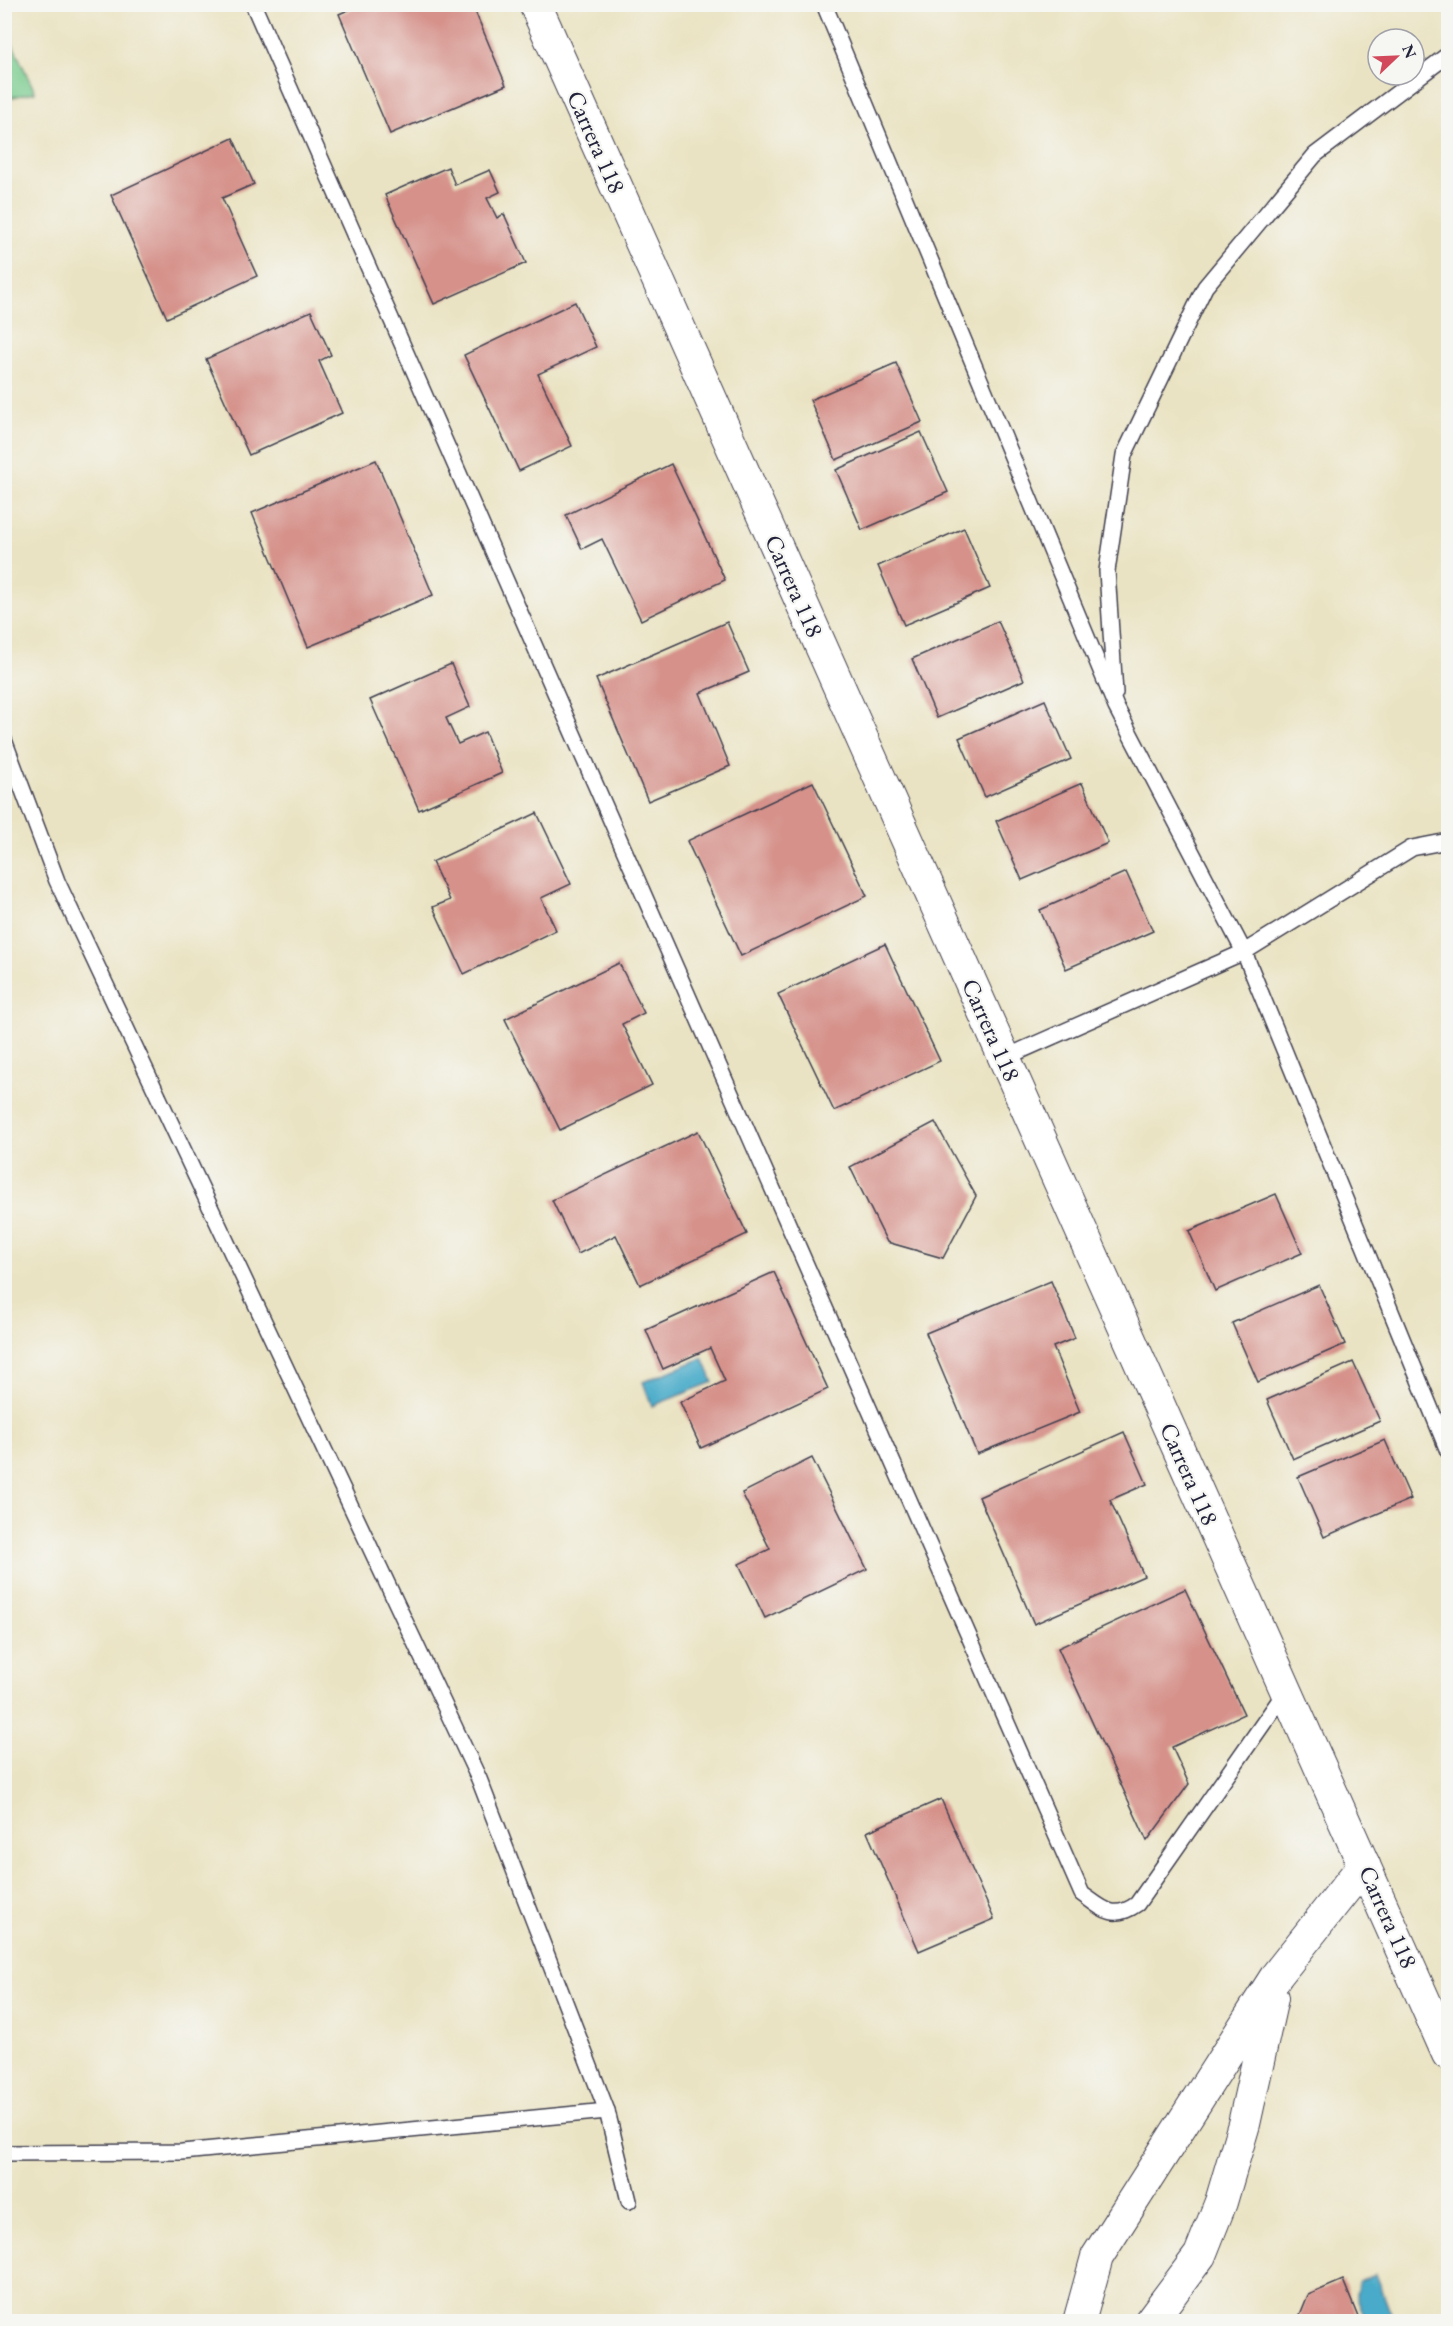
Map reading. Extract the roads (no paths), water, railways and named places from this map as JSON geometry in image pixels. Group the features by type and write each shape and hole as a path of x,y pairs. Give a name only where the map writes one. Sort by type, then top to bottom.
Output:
{"street":[{"name":"Carrera 118","path":"535,4 1449,2054"},
{"path":"1079,2322 1097,2257 1277,1976 1364,1865"},
{"path":"1150,2322 1200,2255 1221,2202 1244,2124 1277,1976"}],"lane":[{"path":"253,4 1082,1894 1106,1912 1125,1913 1137,1904 1286,1692"},
{"path":"827,6 1116,707 1244,952 1449,1451"},
{"path":"1116,707 1107,571 1124,454 1205,286 1315,155 1446,57"},
{"path":"4,740 57,881 479,1779 607,2111 629,2201"},
{"path":"1004,1059 1244,952 1412,848 1449,841"},
{"path":"4,2153 182,2152 607,2111"}],"water":[{"path":"703,1358 713,1382 652,1406 643,1382"},
{"path":"1376,2274 1394,2321 1366,2321 1356,2294 1359,2281"}]}
